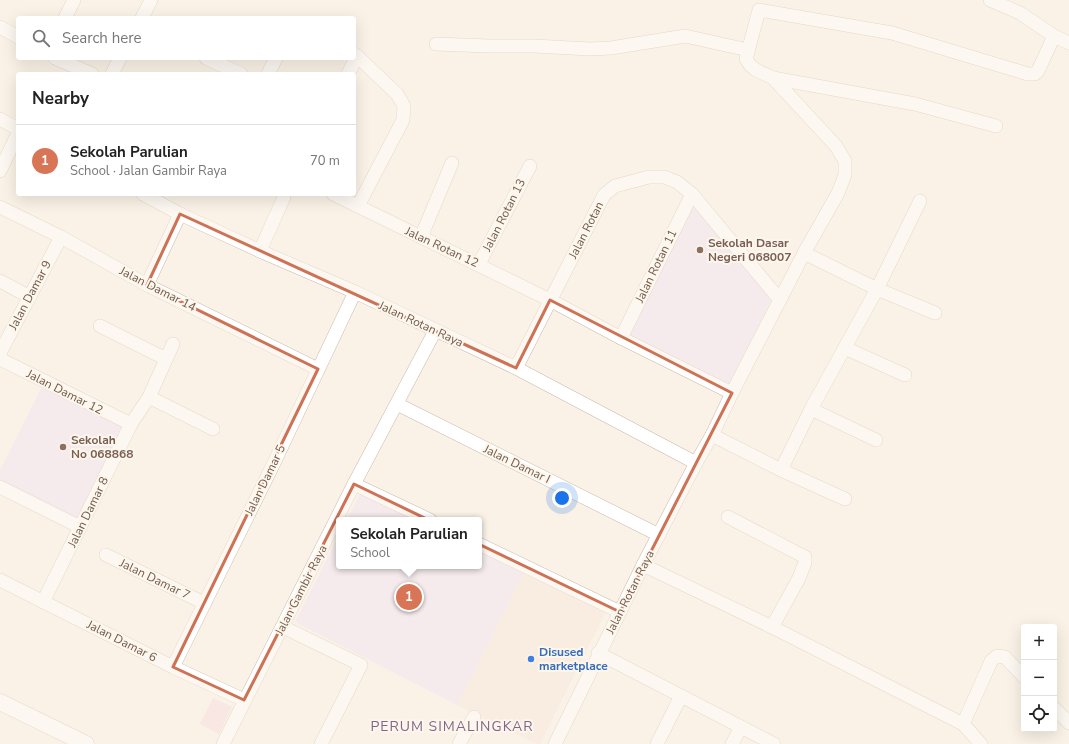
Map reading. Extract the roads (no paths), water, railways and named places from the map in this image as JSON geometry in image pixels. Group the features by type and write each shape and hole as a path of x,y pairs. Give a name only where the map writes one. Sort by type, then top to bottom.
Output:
{"street":[{"path":"66,16 74,0"},
{"path":"143,16 151,0"},
{"path":"990,0 1020,13 1054,36 1069,43"},
{"path":"996,126 915,104 773,78 756,70 750,65 746,58 759,10 892,33 1028,74 1035,74 1038,71 1054,36"},
{"path":"0,27 16,36"},
{"path":"436,44 590,49 611,48 685,36 748,50"},
{"path":"356,55 397,94 404,106 403,120 358,206"},
{"path":"60,60 88,72"},
{"path":"113,72 119,60"},
{"path":"210,60 237,72"},
{"path":"269,72 275,60"},
{"path":"349,72 354,60"},
{"name":"Jalan Rotan Raya","path":"554,744 598,653 696,463 712,435 804,253 838,193 845,175 844,161 836,146 773,78"},
{"path":"0,119 16,128"},
{"path":"0,171 16,138"},
{"path":"421,237 452,163"},
{"name":"Jalan Rotan 13","path":"479,264 530,166"},
{"name":"Jalan Rotan","path":"516,368 604,195 615,186 649,177 664,177 677,182 692,194 780,300"},
{"name":"Jalan Rotan 11","path":"620,338 692,194"},
{"name":"Jalan Rotan Raya","path":"147,196 180,214 260,251 355,292 516,368 696,463"},
{"name":"Jalan Rotan 12","path":"337,196 479,264 620,338 732,393"},
{"path":"260,251 284,197"},
{"path":"781,470 811,409 877,289 920,201"},
{"name":"Jalan Damar 14","path":"0,207 61,237 147,285 318,369"},
{"path":"147,285 180,214"},
{"name":"Jalan Damar 9","path":"0,353 61,237"},
{"path":"804,253 877,289 935,313"},
{"path":"0,281 30,297"},
{"name":"Jalan Damar 5","path":"173,667 355,292"},
{"path":"100,326 166,359"},
{"name":"Jalan Gambir Raya","path":"338,517 435,331"},
{"name":"Jalan Damar 8","path":"43,602 131,424 149,397 173,344"},
{"path":"845,348 905,375"},
{"name":"Jalan Damar 12","path":"0,359 131,424"},
{"path":"149,397 213,429"},
{"name":"Jalan Damar I","path":"397,404 659,535"},
{"path":"811,409 876,440"},
{"path":"712,435 781,470 845,499"},
{"path":"354,484 424,517"},
{"path":"0,487 80,527"},
{"path":"728,517 805,556 803,568 772,627"},
{"name":"Jalan Gambir Raya","path":"223,744 336,520"},
{"path":"482,545 620,612"},
{"name":"Jalan Damar 7","path":"106,555 204,603"},
{"path":"643,566 772,627 963,724 982,744"},
{"name":"Jalan Damar 6","path":"0,580 173,667 244,700"},
{"path":"283,627 361,665 321,744"},
{"path":"598,653 774,744"},
{"path":"963,724 994,658 997,656 1005,657 1021,674"},
{"path":"657,744 681,696"},
{"path":"0,702 86,744"},
{"path":"1057,711 1069,723"},
{"path":"459,744 474,717"},
{"path":"732,744 741,727"}],"place":[{"name":"Sekolah Dasar Negeri 068007","path":"700,250"},
{"name":"Sekolah No 068868","path":"63,447"},
{"name":"Sekolah Parulian","path":"409,597"},
{"name":"Disused marketplace","path":"531,659"}],"district":[{"name":"PERUM SIMALINGKAR","path":"452,726"}]}
